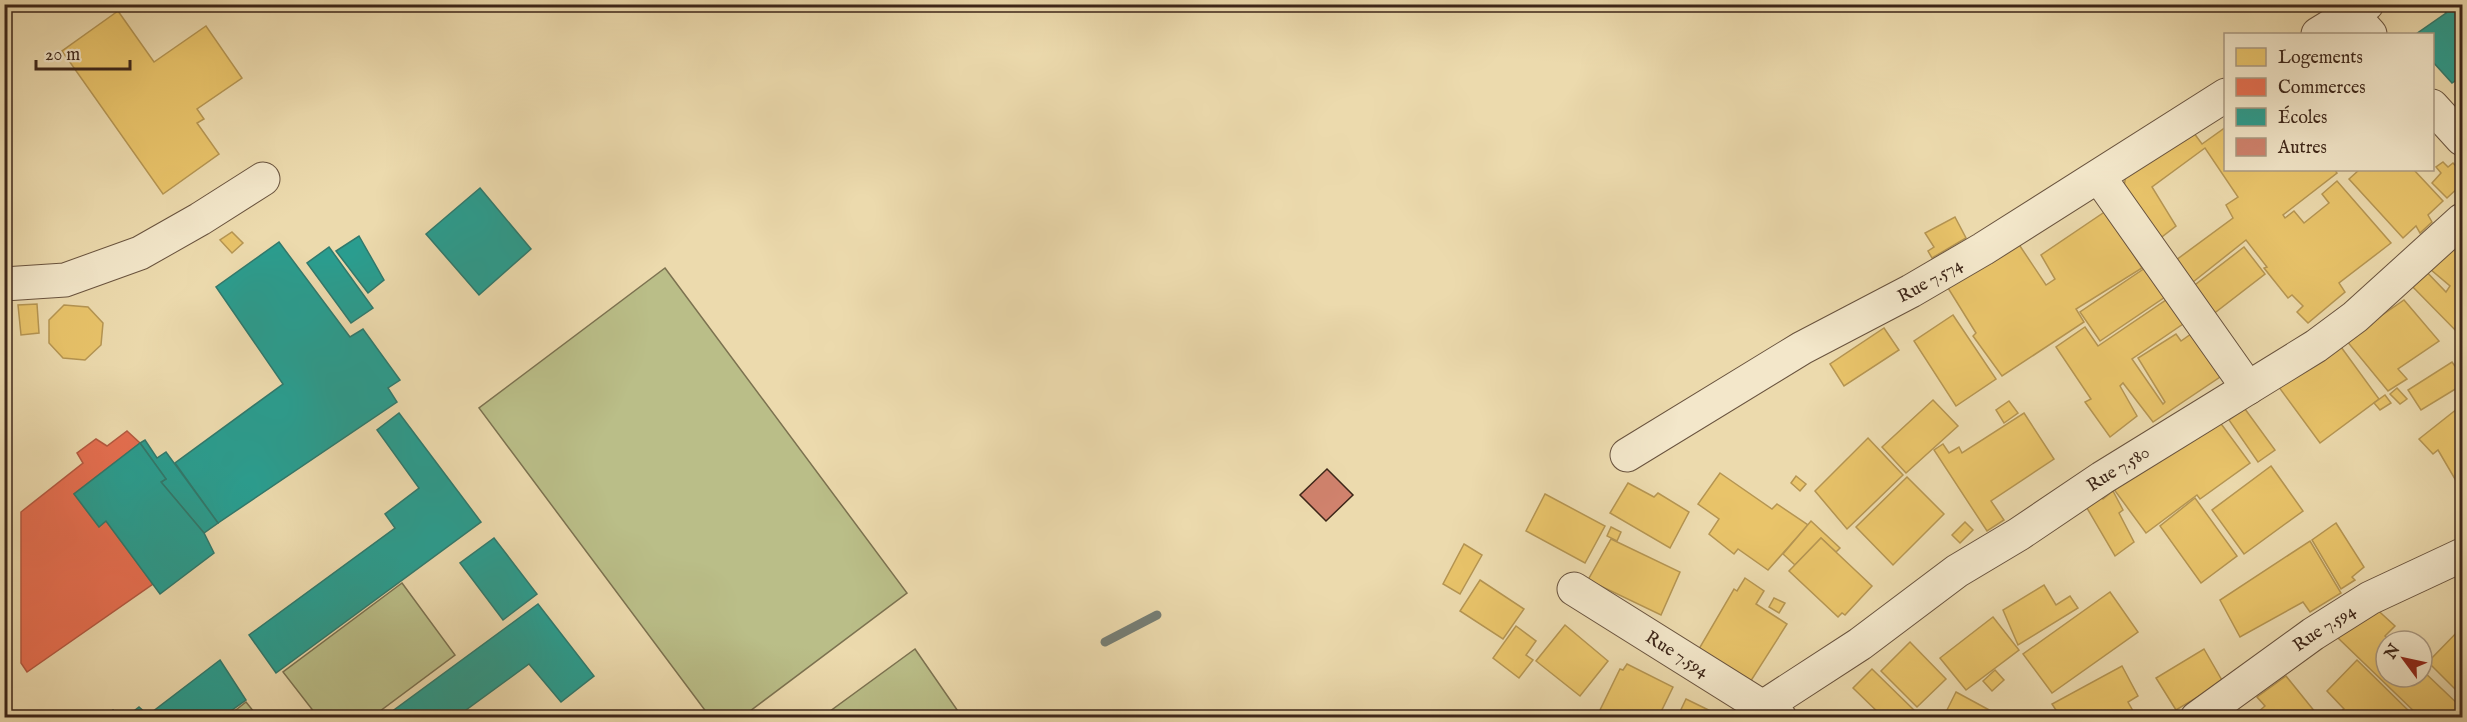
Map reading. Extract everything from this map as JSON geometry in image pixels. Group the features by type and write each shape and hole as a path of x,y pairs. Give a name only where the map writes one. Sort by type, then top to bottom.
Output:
{"street":[{"path":"2321,33 2363,18"},
{"name":"Rue 7.574","path":"1627,455 1802,348 1965,260 2224,96"},
{"path":"2434,107 2463,139"},
{"path":"2099,177 2248,388"},
{"path":"4,284 65,280 140,253 263,179"},
{"name":"Rue 7.580","path":"1772,712 1957,571 2316,346 2355,317 2463,220"},
{"name":"Rue 7.594","path":"2197,717 2313,634 2370,598 2463,555"},
{"name":"Rue 7.594","path":"1574,590 1772,712"}],"green space":[{"path":"665,268 907,593 742,717 710,717 479,408"},
{"path":"402,583 455,655 372,717 318,717 283,672"},
{"path":"915,649 962,717 822,717"},
{"path":"246,702 258,717 227,717"}],"building: Logements":[{"path":"118,11 154,62 206,26 242,78 197,109 204,119 197,123 219,154 163,194 62,51"},
{"path":"2188,125 2202,144 2224,128 2224,171 2336,171 2337,173 2283,215 2285,218 2294,211 2304,223 2329,203 2322,194 2337,181 2391,243 2339,283 2345,292 2308,323 2297,312 2303,306 2292,295 2288,298 2264,268 2267,267 2246,240 2188,286 2172,263 2233,218 2226,205 2238,197 2205,148 2152,187 2176,226 2154,243 2122,198 2127,169"},
{"path":"2443,162 2448,167 2453,163 2462,173 2462,184 2447,198 2432,183 2441,173 2436,167"},
{"path":"2358,171 2415,171 2443,201 2428,215 2432,222 2420,233 2416,226 2403,238 2349,179"},
{"path":"2106,211 2142,268 2076,309 2084,322 2002,376 1973,336 1976,333 1948,288 2018,243 2046,285 2055,279 2041,255"},
{"path":"1955,217 1966,238 1932,258 1928,251 1934,247 1925,233"},
{"path":"2462,226 2462,298 2456,304 2462,312 2462,337 2406,280 2420,265 2446,292 2450,286 2424,264"},
{"path":"232,232 243,243 232,253 220,240"},
{"path":"2244,247 2265,274 2212,315 2191,288"},
{"path":"2148,266 2168,295 2100,341 2080,312"},
{"path":"2172,296 2183,324 2132,359 2163,404 2165,402 2138,358 2176,334 2181,341 2191,334 2220,377 2153,422 2123,383 2120,386 2137,416 2110,437 2085,402 2091,399 2056,347 2085,327 2098,346"},
{"path":"2404,300 2439,341 2398,369 2407,379 2388,391 2346,340"},
{"path":"37,304 39,333 21,335 18,305"},
{"path":"64,305 88,307 103,323 101,345 85,360 63,358 49,343 49,320"},
{"path":"1953,315 1996,379 1956,406 1914,341"},
{"path":"1884,328 1899,350 1844,386 1830,364"},
{"path":"2333,336 2379,399 2320,443 2273,379"},
{"path":"2452,362 2462,376 2462,385 2421,410 2408,390"},
{"path":"2397,388 2407,399 2400,404 2390,394"},
{"path":"2385,395 2391,403 2380,410 2374,403"},
{"path":"1933,400 1958,426 1906,473 1882,447"},
{"path":"2009,401 2018,413 2004,423 1996,410"},
{"path":"2462,405 2462,491 2438,450 2433,454 2419,439"},
{"path":"2245,409 2275,450 2258,462 2229,420"},
{"path":"2024,413 2054,459 1991,501 2004,520 1987,531 1934,450 1943,444 1949,453 1959,447 1962,453"},
{"path":"2219,421 2250,463 2200,499 2197,495 2146,533 2113,488"},
{"path":"1868,438 1903,475 1847,529 1815,491"},
{"path":"2271,466 2303,511 2244,554 2212,510"},
{"path":"1720,473 1772,509 1777,504 1808,525 1768,570 1738,549 1734,554 1709,534 1719,519 1698,504"},
{"path":"1796,476 1806,484 1800,491 1791,483"},
{"path":"1907,477 1944,514 1893,565 1856,527"},
{"path":"1628,483 1654,497 1658,493 1689,512 1670,548 1610,513"},
{"path":"2113,491 2123,510 2119,513 2134,542 2115,556 2084,503 2098,493 2103,499"},
{"path":"1545,494 1605,526 1585,563 1526,531"},
{"path":"2195,498 2237,556 2201,583 2160,526"},
{"path":"1811,521 1840,548 1836,552 1821,538 1795,565 1783,554"},
{"path":"1965,522 1973,530 1960,543 1952,535"},
{"path":"2336,523 2364,567 2352,577 2355,580 2341,589 2312,540"},
{"path":"1611,527 1621,532 1617,541 1607,536"},
{"path":"1821,538 1872,586 1845,615 1842,613 1838,617 1789,571"},
{"path":"1611,539 1680,572 1661,615 1588,580"},
{"path":"2310,541 2341,593 2310,612 2303,602 2240,637 2220,600"},
{"path":"1464,544 1482,555 1460,594 1443,584"},
{"path":"1745,578 1764,591 1756,604 1787,624 1747,687 1696,654 1734,589 1737,591"},
{"path":"1480,580 1524,609 1503,639 1460,611"},
{"path":"2044,585 2056,605 2070,596 2078,608 2018,645 2003,610"},
{"path":"2110,592 2138,632 2052,693 2023,654"},
{"path":"1774,598 1785,603 1779,613 1769,607"},
{"path":"2371,604 2395,626 2392,629 2374,629 2374,673 2337,637"},
{"path":"1993,617 2019,650 1966,690 1940,658"},
{"path":"1565,625 1608,661 1580,696 1536,661"},
{"path":"1516,626 1536,641 1526,655 1533,660 1519,678 1493,658"},
{"path":"2462,627 2462,696 2434,668 2434,656"},
{"path":"1910,642 1946,679 1917,707 1881,671"},
{"path":"2204,649 2223,682 2176,710 2156,678"},
{"path":"2357,660 2374,677 2374,689 2386,689 2416,718 2331,718 2344,709 2327,691"},
{"path":"1627,664 1673,687 1658,718 1615,718 1600,710 1620,669 1623,670"},
{"path":"2122,666 2138,696 2128,702 2137,718 2061,718 2052,704"},
{"path":"1872,669 1917,713 1912,718 1884,718 1853,688"},
{"path":"1995,670 2004,680 1992,691 1983,681"},
{"path":"2286,676 2320,718 2251,718 2265,706 2257,697"},
{"path":"2434,681 2462,708 2462,718 2421,718 2391,689 2434,689"},
{"path":"1956,692 2004,718 1943,718"},
{"path":"1686,699 1725,718 1677,718"}],"building: Commerces":[{"path":"127,431 140,443 74,494 99,527 106,521 153,584 27,672 21,663 21,512 83,463 77,453 96,439 107,446"}],"building: Écoles":[{"path":"2442,4 2462,4 2462,76 2452,83 2434,63 2434,33 2417,33 2446,13"},
{"path":"480,188 531,249 479,295 426,234"},
{"path":"359,236 384,280 368,293 336,251"},
{"path":"279,242 350,337 363,329 400,380 388,388 397,402 218,523 175,463 283,384 216,287"},
{"path":"329,247 373,308 351,323 307,263"},
{"path":"399,413 481,522 276,673 249,635 395,528 385,514 419,488 377,430"},
{"path":"145,440 157,458 166,452 218,523 204,533 161,482 166,479 140,443"},
{"path":"140,443 166,479 161,482 204,533 214,553 160,594 106,521 99,527 74,494"},
{"path":"494,538 537,594 503,620 460,563"},
{"path":"538,604 594,676 561,702 529,664 455,718 383,718"},
{"path":"220,660 246,700 221,718 125,718 139,707 148,715"},
{"path":"113,710 119,718 103,718"}],"building: Autres":[{"path":"1327,469 1353,495 1326,521 1300,495"}],"waterway":[{"path":"1105,642 1157,615"}]}
